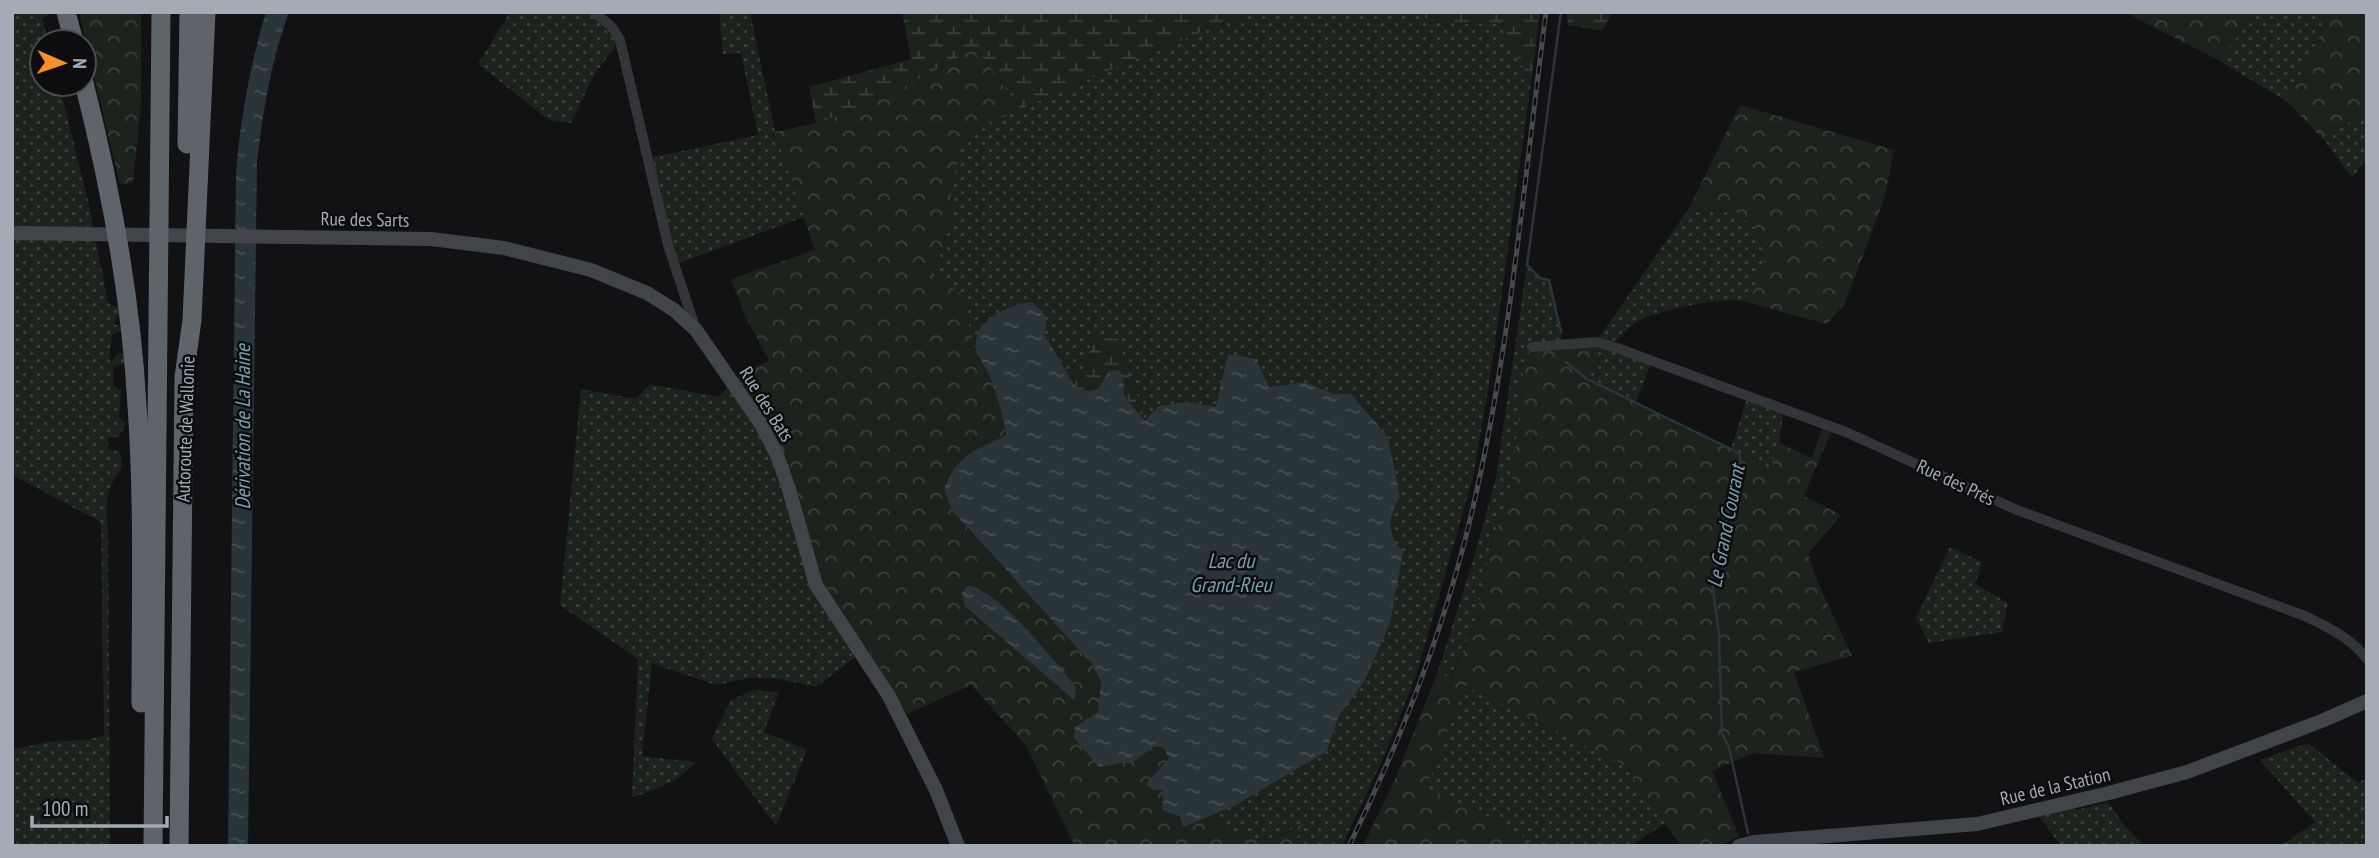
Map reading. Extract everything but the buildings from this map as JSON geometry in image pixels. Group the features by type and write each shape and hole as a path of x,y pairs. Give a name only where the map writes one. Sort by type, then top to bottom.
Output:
{"highway":[{"path":"151,846 161,12"},
{"path":"184,377 189,12"},
{"name":"Autoroute de Wallonie","path":"179,846 184,377 192,320 206,12"},
{"path":"87,98 119,243 135,382 139,439 142,812 151,846"}],"street":[{"name":"Rue des Bats","path":"594,12 612,27 620,40 668,245 696,330 761,424 777,455 816,585 889,696 936,790 958,846"},
{"name":"Rue des Sarts","path":"17,233 431,239 465,242 564,262 610,277 647,293 674,310 696,330"},
{"name":"Rue des Prés","path":"1532,347 1596,342 1748,395 1846,432 2017,510 2305,616 2343,634 2367,659"},
{"name":"Rue de la Station","path":"1739,846 1754,842 1977,824 2187,772 2367,701"}],"green space":[{"path":"12,12 48,12 48,15 42,18 44,28 28,28 28,98 62,98 89,205 108,303 119,308 114,324 121,327 121,331 112,335 109,360 112,362 117,354 124,352 125,364 113,367 113,385 121,391 119,418 127,424 118,437 108,438 108,450 120,451 122,468 111,485 107,510 110,846 12,846 12,750 47,742 104,736 101,522 12,475"},
{"path":"79,12 141,12 141,107 133,182 120,185 98,92 98,28 83,28"},
{"path":"510,12 594,12 620,40 594,75 571,123 549,120 478,64"},
{"path":"719,12 750,12 775,131 804,217 674,265 648,158 758,135 741,53 723,54"},
{"path":"902,12 1252,12 1021,109 976,48 876,102 816,123 809,87 911,59"},
{"path":"1252,12 1406,12 1440,23 1500,24 1531,83 1490,379 1473,477 1416,676 1384,756 1342,846 1293,846 1302,824 1269,839 1253,838 1219,825 1215,813 1236,805 1326,752 1339,716 1365,680 1390,623 1394,544 1390,530 1393,508 1400,496 1388,437 1351,394 1334,394 1305,382 1269,387 1229,354 1216,408 1187,402 1145,421 1131,387 1093,338 1084,372 1066,370 1044,334 978,334 976,352 961,294 933,273 952,217 951,190 964,133"},
{"path":"1406,12 1540,12 1531,83 1499,24 1440,23"},
{"path":"1567,12 1613,12 1602,31 1568,25"},
{"path":"2124,12 2258,12 2218,60"},
{"path":"2258,12 2324,12 2320,35 2288,102 2218,60"},
{"path":"2324,12 2367,12 2367,109 2324,140 2288,102 2320,35"},
{"path":"976,48 1021,109 964,134 951,190 952,217 933,273 961,294 976,352 983,361 1000,403 1006,435 960,461 948,478 944,490 953,512 1092,664 1101,680 1098,712 1075,727 1134,761 1154,747 1163,747 1169,758 1163,790 1183,826 1215,813 1220,825 1262,840 1279,836 1303,824 1293,846 1075,846 1025,744 971,685 907,714 821,580 791,469 773,430 737,378 769,360 746,318 731,279 815,250 775,132 816,123 876,102"},
{"path":"1740,105 1894,150 1885,197 1845,303 1827,324 1750,303 1765,257 1756,229 1734,210 1689,208"},
{"path":"2367,109 2367,158 2352,178 2324,140"},
{"path":"1689,208 1734,210 1756,229 1765,257 1750,303 1727,300 1695,304 1650,316 1636,322 1611,346 1652,361 1636,402 1587,379 1602,344 1596,342"},
{"path":"1527,265 1540,278 1549,280 1563,345 1524,364 1511,491 1492,539 1476,620 1450,678 1438,672 1496,477"},
{"path":"1093,338 1118,339 1134,390 1141,402 1145,421 1124,395 1123,375 1109,371 1098,389 1077,389 1066,370 1084,372"},
{"path":"1602,344 1588,379 1771,469 1779,443 1812,458 1824,423 1833,427 1804,496 1841,515 1808,554 1818,583 1852,656 1794,672 1824,758 1753,753 1712,771 1739,836 1719,846 1681,846 1624,765 1464,685 1426,789 1475,810 1540,846 1363,846 1396,777 1438,672 1451,678 1476,620 1492,539 1511,491 1524,364 1532,347"},
{"path":"737,378 773,430 791,469 821,580 867,648 816,687 779,679 748,678 716,685 652,663 642,756 696,762 667,784 632,797 638,659 560,605 581,389 636,399 650,384 718,397"},
{"path":"1748,395 1784,409 1779,443 1771,469 1731,449"},
{"path":"1950,547 1982,562 1975,584 2008,603 2002,632 1929,643 1916,618"},
{"path":"1464,685 1624,765 1665,823 1631,846 1540,846 1475,810 1426,789"},
{"path":"753,690 779,692 764,732 807,750 776,826 712,739 730,701"},
{"path":"2308,743 2358,783 2367,778 2367,846 2281,846 2315,822 2260,760"},
{"path":"2108,802 2144,846 2061,846 2038,815 2074,806 2077,810"}],"water":[{"name":"Dérivation de La Haine","path":"266,12 289,12 268,86 257,161 248,846 228,846 236,175 246,93"},
{"name":"Lac du Grand-Rieu","path":"1031,302 1045,315 1044,334 1077,389 1098,389 1109,371 1118,370 1123,375 1124,395 1145,421 1159,406 1187,402 1216,407 1228,354 1256,359 1269,387 1305,382 1334,394 1351,394 1388,437 1400,496 1391,518 1391,532 1403,551 1390,623 1365,680 1339,716 1326,752 1236,805 1183,827 1179,816 1162,810 1163,790 1154,790 1146,784 1169,758 1163,747 1154,747 1134,761 1099,767 1074,738 1075,727 1098,712 1101,681 1092,664 953,512 944,490 961,461 1006,435 996,392 976,352 977,334 993,316"},
{"path":"967,586 992,598 1024,627 1075,686 1074,700 965,606 962,593"}],"waterway":[{"name":"Le Grand Courant","path":"1561,12 1527,265 1540,278 1549,280 1561,332"},
{"name":"Le Grand Courant","path":"1566,362 1587,379 1740,455 1740,466 1712,581 1719,635 1722,733 1729,748 1748,833"}],"railway":[{"path":"1349,846 1384,772 1415,696 1442,619 1465,540 1504,344 1546,12"}]}
